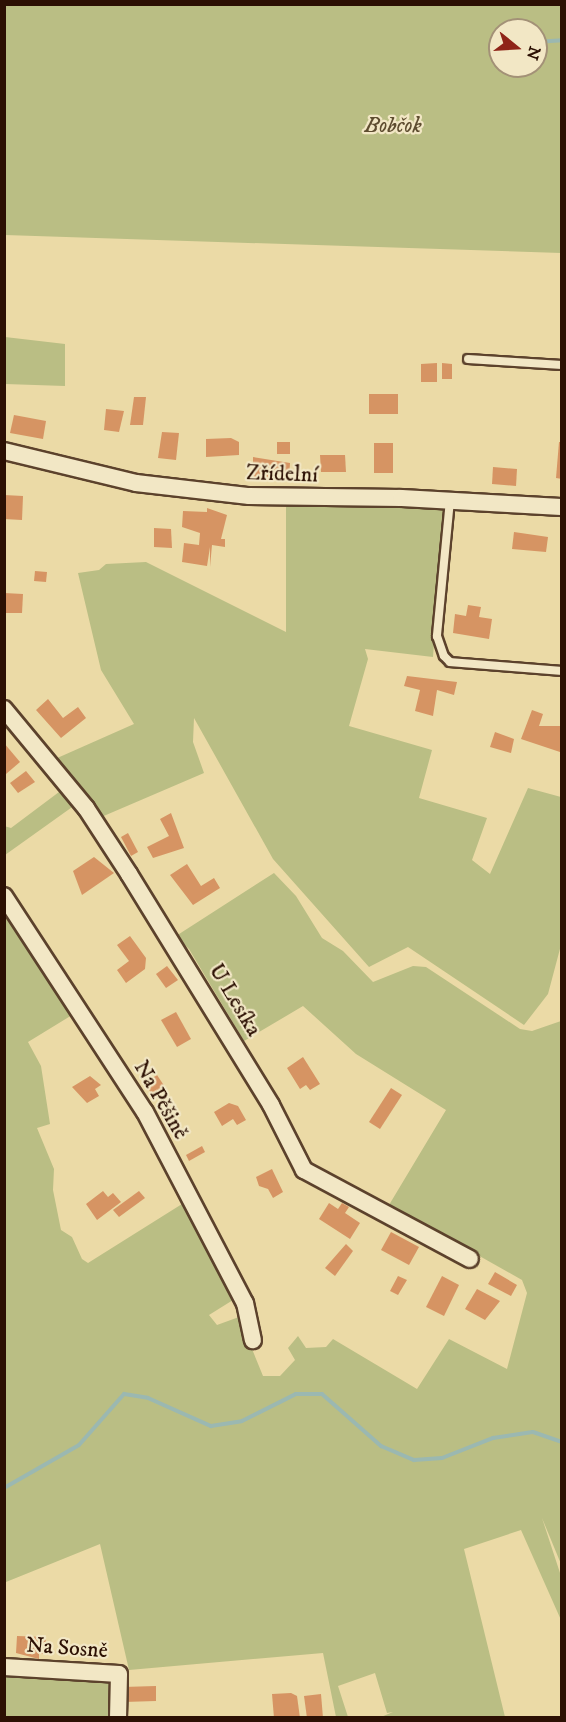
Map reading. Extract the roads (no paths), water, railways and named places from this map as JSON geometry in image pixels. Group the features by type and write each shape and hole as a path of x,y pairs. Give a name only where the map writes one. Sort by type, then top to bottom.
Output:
{"street":[{"name":"Zřídelní","path":"4,451 136,483 249,496 450,500 561,507"},
{"name":"U Lesíka","path":"4,709 86,807 233,1041 304,1170 334,1182 470,1259"},
{"name":"Na Pěšině","path":"4,896 145,1112 245,1303 253,1340"},
{"name":"Na Sosně","path":"4,1667 119,1674 118,1718"}],"lane":[{"path":"468,359 561,365"},
{"path":"450,500 437,636 444,656 450,662 561,671"}],"waterway":[{"path":"548,41 562,40"},
{"path":"4,1488 79,1445 124,1394 148,1398 211,1426 242,1421 296,1394 322,1394 381,1446 414,1460 442,1458 493,1438 533,1432 562,1442"}],"park label":[{"name":"Bobčok","path":"393,126"}]}
